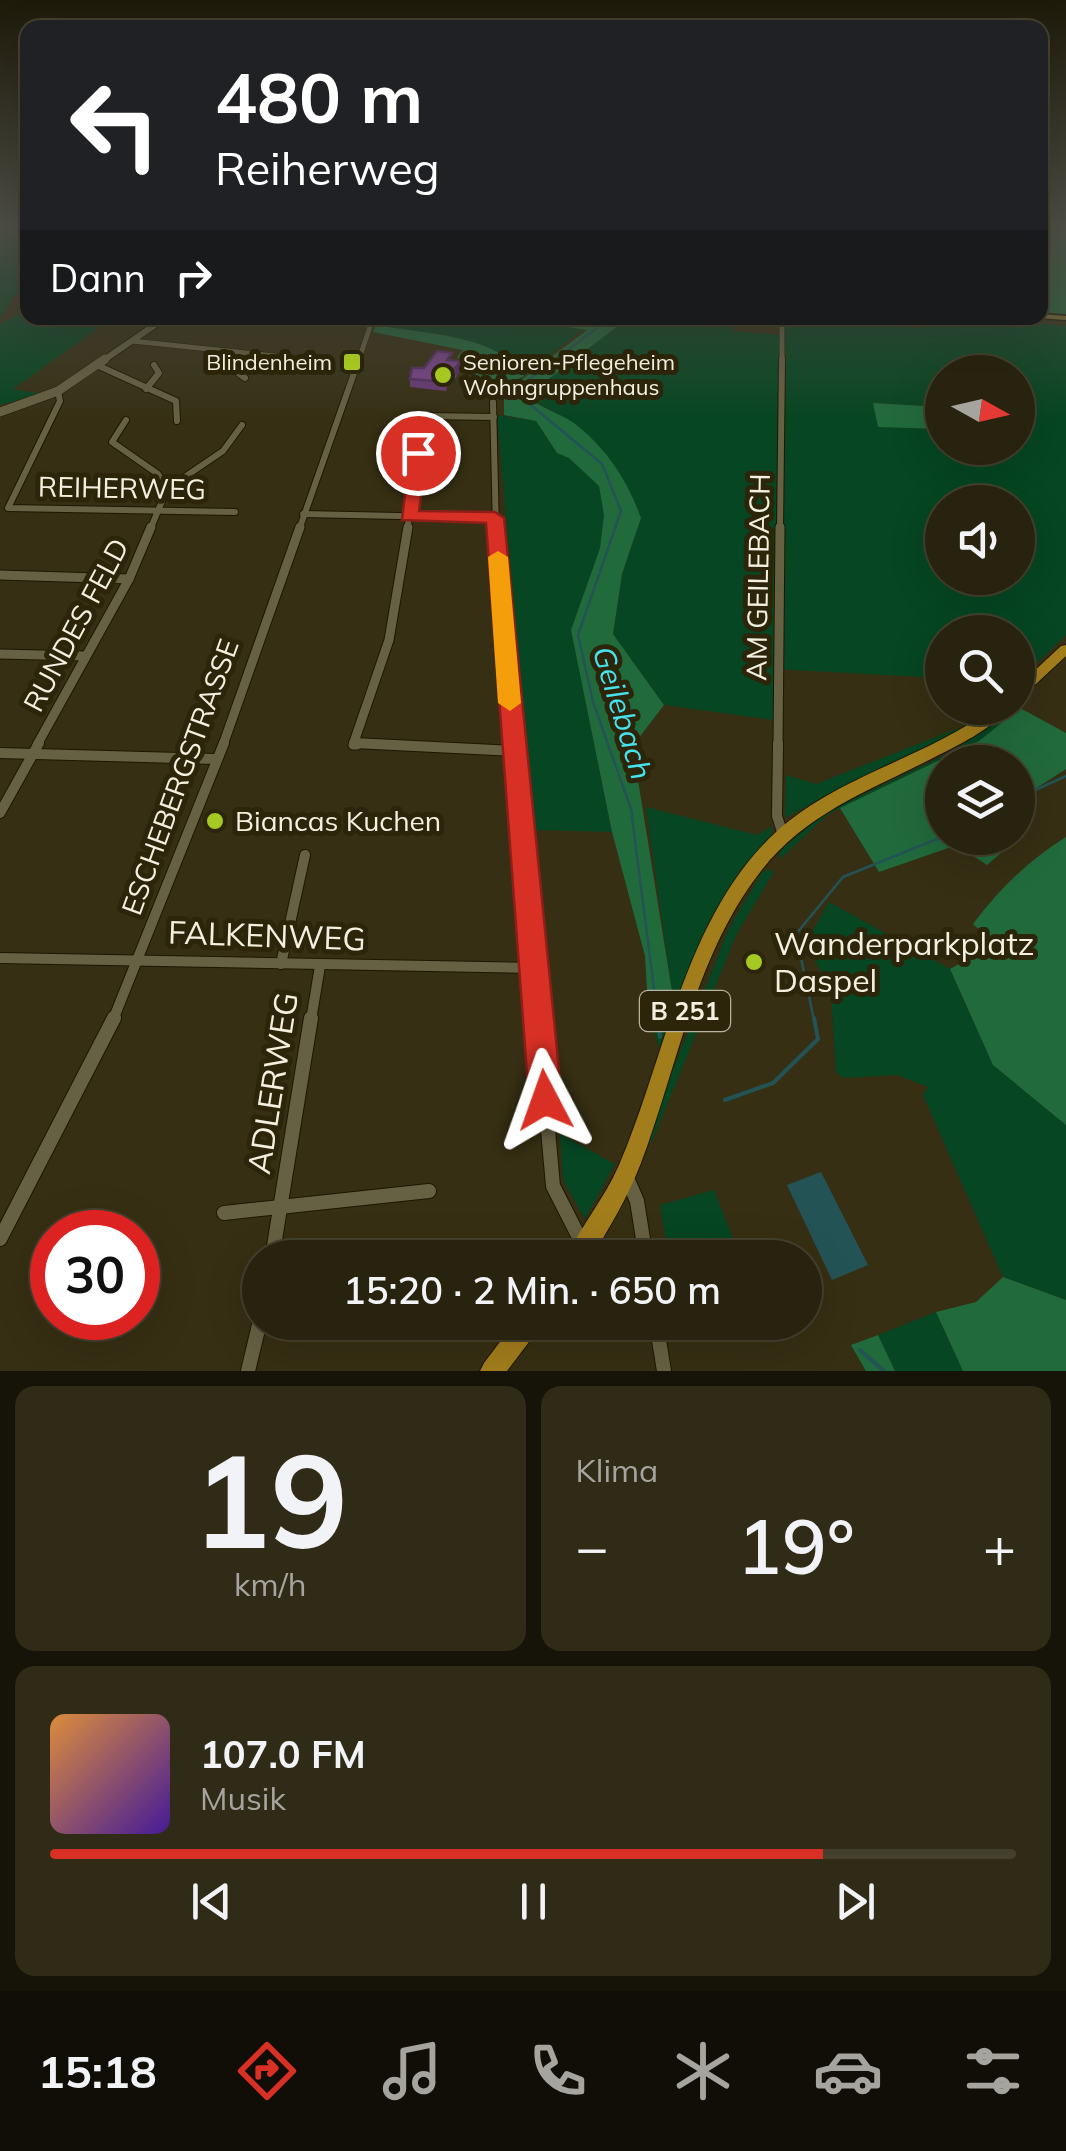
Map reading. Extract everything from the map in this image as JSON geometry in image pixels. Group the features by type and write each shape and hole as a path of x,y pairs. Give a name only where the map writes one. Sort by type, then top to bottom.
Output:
{"main road":[{"path":"1035,677 1066,649"},
{"name":"B 251","path":"588,1240 626,1174 702,964 741,884 783,835 820,806 940,750 977,725"},
{"path":"492,1371 516,1340"}],"street":[{"path":"0,412 58,390 100,366 154,325"},
{"name":"ESCHEBERGSTRASSE","path":"0,1240 56,1144 138,959 215,759 370,325"},
{"name":"AM GEILEBACH","path":"782,325 777,816 783,835"},
{"path":"132,342 294,358"},
{"path":"216,351 221,365 244,378"},
{"path":"146,389 159,373 154,365"},
{"path":"100,366 176,400 178,422"},
{"name":"REIHERWEG","path":"58,390 60,401 8,508 234,512"},
{"path":"493,402 495,518 553,1186 576,1240"},
{"path":"494,417 426,416 388,640 353,745 514,751"},
{"path":"126,420 112,442 158,474 167,489"},
{"path":"162,510 167,489 223,451 242,425"},
{"path":"158,474 188,473"},
{"name":"RUNDES FELD","path":"0,813 129,579 162,510"},
{"path":"302,514 495,518"},
{"path":"0,576 129,579"},
{"path":"0,654 84,656"},
{"path":"0,753 215,759"},
{"path":"281,964 305,854"},
{"name":"FALKENWEG","path":"0,958 532,968"},
{"name":"ADLERWEG","path":"275,1240 320,966"},
{"path":"626,1174 637,1202 643,1240"},
{"name":"ADLERWEG","path":"224,1213 429,1192"},
{"path":"248,1371 255,1340"},
{"path":"659,1340 664,1371"}],"green space":[{"path":"0,293 17,293 0,317"},
{"path":"1048,293 1066,293 1066,314 1048,313"},
{"path":"20,314 20,325 102,325 13,389 41,394 0,405 0,324"},
{"path":"376,325 584,328 524,376 497,352 436,334"},
{"path":"376,325 478,344 512,362 524,376 494,391 457,357 463,350 373,332"},
{"path":"554,325 619,325 541,385 530,399 573,423 600,447 624,480 641,518 622,574 613,634 664,705 638,739 637,774 672,991 664,1009 648,1007 645,956 612,832 571,630 600,548 604,515 599,486 569,458 557,453 536,421 504,415 504,393 587,330"},
{"path":"619,325 733,325 733,331 779,335 779,398 786,399 785,325 1066,326 1066,635 1035,665 1035,615 925,615 925,677 774,669 773,720 664,705 613,634 622,574 641,518 577,425 530,399 541,385"},
{"path":"873,403 925,406 925,428 878,427"},
{"path":"497,415 536,421 557,453 569,458 599,486 605,515 600,548 571,630 612,832 534,830"},
{"path":"1035,716 1066,733 1066,769 1035,789 1035,745 971,745 999,725 1035,725"},
{"path":"967,725 937,745 925,745 925,750 842,787 785,818 786,775 816,784"},
{"path":"993,725 999,725 979,741 961,745"},
{"path":"925,765 827,815 780,859 779,852 824,813"},
{"path":"925,767 925,855 928,855 879,872 840,808"},
{"path":"646,807 757,835 773,826 771,835 740,870 659,1048 648,1007 663,1009 672,991"},
{"path":"1066,837 1066,1125 993,1065 950,969 971,957 988,938 973,924 994,898 1027,865"},
{"path":"972,855 999,855 987,865"},
{"path":"763,871 774,872 737,933 653,1139 638,1158 729,928"},
{"path":"829,902 950,969 993,1065 1066,1125 1066,1300 1003,1277 923,1095 928,1087 897,1075 843,1078 836,1072 831,992 806,942"},
{"path":"560,1134 615,1164 585,1219 563,1180"},
{"path":"714,1190 734,1240 666,1240 660,1205"},
{"path":"1003,1277 1066,1300 1066,1371 963,1371 936,1312 976,1302"},
{"path":"936,1312 963,1371 895,1371 878,1335"},
{"path":"878,1335 895,1371 866,1371 851,1345"}],"water":[{"path":"821,1172 868,1265 832,1280 822,1259 822,1240 813,1240 787,1185"}],"building":[{"path":"437,351 452,353 447,360 460,361 455,369 449,368 446,382 410,379 412,368 424,368"}],"waterway":[{"name":"Geilebach","path":"601,325 514,391 602,464 621,511 578,635 593,702 631,809 658,1020"},
{"path":"1035,790 1066,776"},
{"path":"814,1020 796,934 843,877 925,844"},
{"name":"Geilebach","path":"658,1018 660,1037"},
{"path":"725,1100 773,1083 818,1039 814,1018"},
{"name":"Geilebach","path":"860,1350 884,1371"}],"slow traffic":[{"path":"498,557 510,703"}],"place":[{"name":"Blindenheim","path":"352,362"},
{"name":"Senioren-Pflegeheim Wohngruppenhaus","path":"443,375"},
{"name":"Biancas Kuchen","path":"215,821"},
{"name":"Wanderparkplatz Daspel","path":"754,962"}],"route":[{"path":"418,453 409,516 495,518 545,1100"}]}
